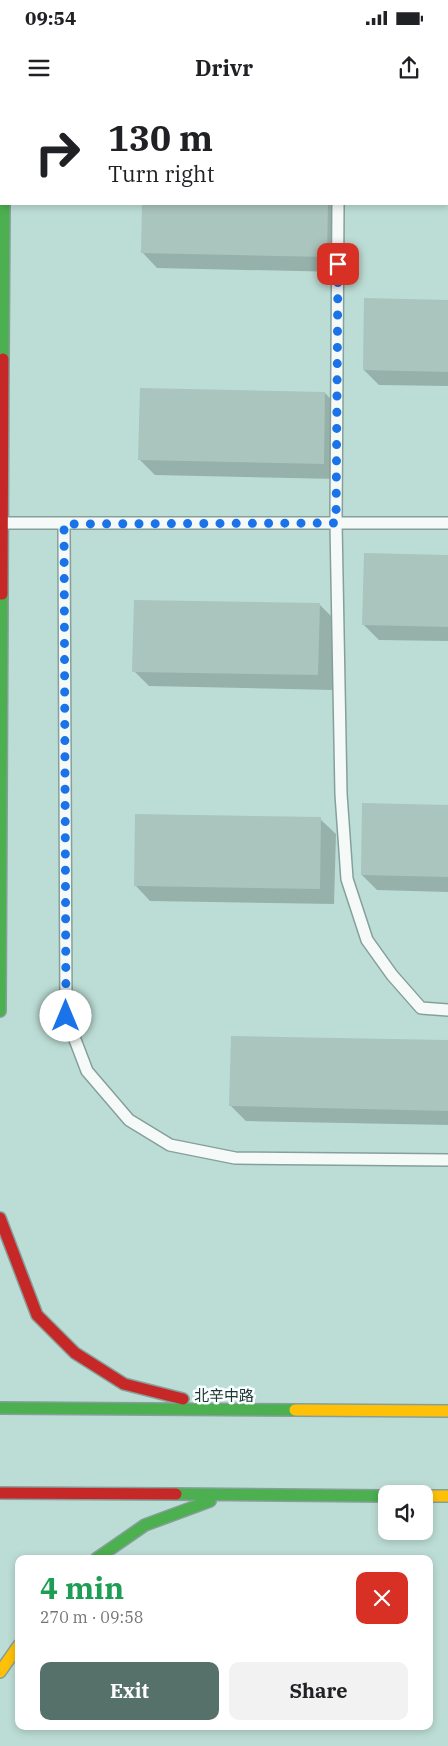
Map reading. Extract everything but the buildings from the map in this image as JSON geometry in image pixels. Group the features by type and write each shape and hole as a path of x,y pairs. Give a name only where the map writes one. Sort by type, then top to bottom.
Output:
{"main road":[{"path":"0,1011 4,205"},
{"path":"0,1218 38,1316 75,1353 124,1384 225,1410"},
{"name":"北辛中路","path":"0,1408 448,1411"},
{"path":"0,1494 378,1496"},
{"path":"102,1555 145,1526 228,1495"},
{"path":"433,1496 448,1496"},
{"path":"0,1672 15,1651"}],"lane":[{"path":"338,205 336,523 341,794 346,879 367,940 392,975 421,1008 448,1010"},
{"path":"2,523 448,523"},
{"path":"64,524 66,1016 87,1071 129,1120 170,1145 235,1158 448,1160"}],"traffic: fast":[{"path":"3,359 4,205"},
{"path":"0,1011 2,594"},
{"path":"0,1408 295,1410"},
{"path":"176,1494 378,1496"},
{"path":"102,1555 145,1525 210,1501"}],"traffic: slow":[{"path":"295,1410 448,1411"},
{"path":"433,1496 448,1496"},
{"path":"0,1672 15,1651"}],"traffic: jam":[{"path":"2,594 3,359"},
{"path":"0,1218 37,1315 75,1353 124,1384 183,1399"},
{"path":"0,1493 176,1494"}],"route":[{"path":"66,1016 64,524 336,523 338,264"}]}
